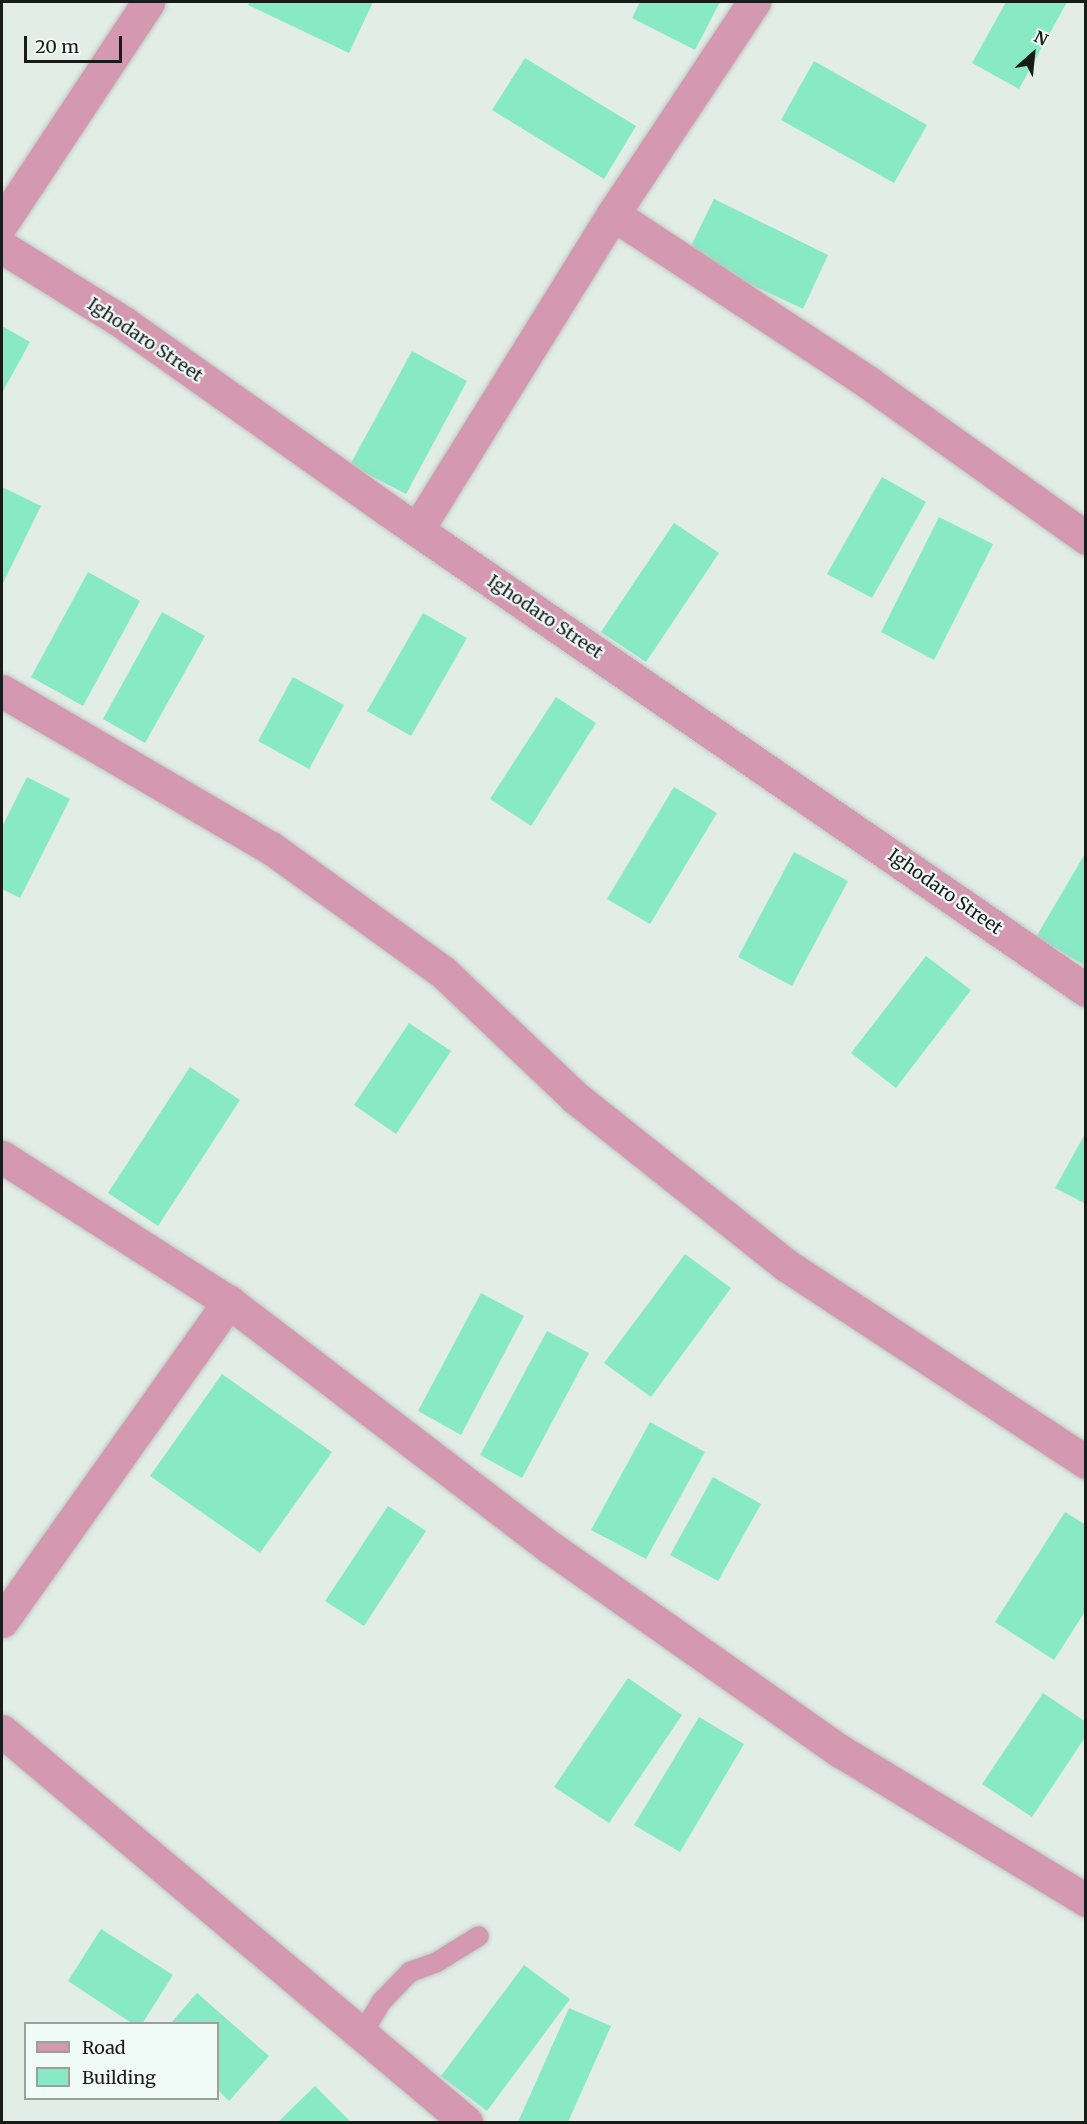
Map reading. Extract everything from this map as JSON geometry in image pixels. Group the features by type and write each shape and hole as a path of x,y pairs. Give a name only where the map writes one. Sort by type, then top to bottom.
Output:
{"street":[{"path":"2,223 148,2"},
{"path":"417,530 613,214 754,2"},
{"path":"613,214 870,382 1086,538"},
{"name":"Ighodaro Street","path":"2,247 123,323 417,530 1086,990"},
{"path":"2,692 271,848 443,972 576,1098 786,1265 1086,1462"},
{"path":"2,1157 229,1302 551,1548 821,1737 1086,1900"},
{"path":"2,1621 229,1302"},
{"path":"2,1731 466,2122"}],"lane":[{"path":"362,2034 381,2002 410,1972 437,1962 479,1936"}],"building":[{"path":"250,2 373,2 349,53 248,5"},
{"path":"640,2 720,2 695,50 632,18"},
{"path":"1006,2 1067,2 1019,89 972,63"},
{"path":"525,58 636,126 604,179 492,110"},
{"path":"814,61 927,125 894,183 781,120"},
{"path":"714,199 828,255 803,309 687,254"},
{"path":"2,326 30,342 2,393"},
{"path":"412,351 467,381 406,494 350,465"},
{"path":"882,477 926,502 872,598 827,574"},
{"path":"2,487 41,506 2,585"},
{"path":"939,517 993,544 934,660 881,632"},
{"path":"674,523 719,553 646,662 601,632"},
{"path":"88,572 140,601 83,706 31,677"},
{"path":"162,612 205,636 145,743 103,719"},
{"path":"423,613 467,638 411,736 367,711"},
{"path":"293,677 344,705 309,769 258,741"},
{"path":"556,697 596,723 531,826 490,799"},
{"path":"27,777 70,799 20,898 2,889 2,827"},
{"path":"674,787 717,813 650,924 607,899"},
{"path":"794,852 848,881 792,986 738,957"},
{"path":"1086,852 1086,966 1036,937"},
{"path":"926,956 971,990 896,1088 851,1053"},
{"path":"409,1023 451,1051 396,1134 354,1105"},
{"path":"190,1067 240,1100 158,1226 108,1193"},
{"path":"1086,1132 1086,1204 1055,1188"},
{"path":"685,1254 731,1288 651,1397 604,1363"},
{"path":"481,1293 524,1316 461,1435 418,1411"},
{"path":"547,1331 589,1353 522,1478 480,1455"},
{"path":"222,1374 332,1452 260,1553 150,1476"},
{"path":"650,1422 705,1452 646,1559 591,1530"},
{"path":"713,1477 761,1504 718,1581 670,1555"},
{"path":"388,1506 426,1531 364,1626 325,1601"},
{"path":"1065,1512 1086,1525 1086,1610 1054,1660 995,1622"},
{"path":"628,1678 682,1715 609,1823 554,1787"},
{"path":"1043,1693 1086,1722 1086,1736 1032,1817 982,1784"},
{"path":"699,1717 744,1744 680,1852 634,1825"},
{"path":"101,1929 173,1975 143,2022 130,2022 68,1981"},
{"path":"524,1965 570,1999 487,2111 441,2076"},
{"path":"197,1993 269,2056 229,2101 219,2091 219,2022 172,2022"},
{"path":"569,2008 611,2026 568,2122 518,2122"},
{"path":"315,2086 351,2122 278,2122"}]}
